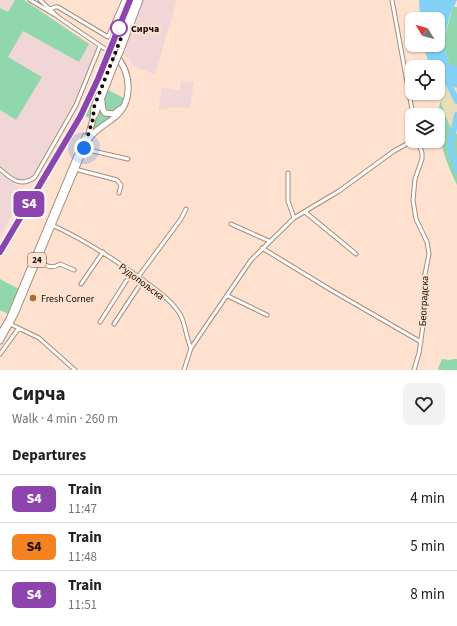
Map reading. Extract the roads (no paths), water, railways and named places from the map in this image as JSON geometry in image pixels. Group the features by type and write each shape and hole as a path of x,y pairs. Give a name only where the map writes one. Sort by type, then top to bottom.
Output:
{"main road":[{"path":"93,119 94,107 135,0"},
{"name":"24","path":"0,334 8,323 83,147 140,0"},
{"path":"83,147 96,130 115,118 125,104 128,91 128,79 125,70 114,55"},
{"path":"102,98 104,112 109,115 114,114 124,104 128,91"},
{"name":"24","path":"0,341 37,260 50,224"}],"street":[{"path":"30,0 49,13 58,17"},
{"path":"40,0 58,17 114,55"},
{"path":"50,9 58,7 108,37 124,0"},
{"path":"392,0 412,108"},
{"path":"0,169 19,183 26,182 35,177 76,105 100,46"},
{"path":"184,370 191,348 228,296 251,260 262,248 294,218 361,177 405,145"},
{"path":"83,147 128,159"},
{"name":"Београдска","path":"414,370 419,355 425,312 424,279 429,250 416,219 413,200 416,179 422,159 420,148"},
{"path":"73,169 117,180 121,185 119,193"},
{"path":"288,173 288,200 294,218"},
{"path":"138,277 181,219 186,209"},
{"path":"305,212 356,254"},
{"name":"Рудопољска","path":"50,224 82,239 103,252 143,280 170,303 181,315 191,348"},
{"path":"231,224 270,242"},
{"path":"262,248 421,342"},
{"path":"81,284 103,252"},
{"path":"37,260 54,268 60,264 74,270"},
{"path":"100,322 132,272"},
{"path":"114,324 143,280"},
{"path":"228,296 267,315"},
{"path":"8,323 40,338 75,370"},
{"path":"0,354 19,328"}],"water":[{"path":"419,0 457,0 450,15 445,35 445,12 420,12"},
{"path":"445,50 449,63 457,67 457,88 445,83 445,60 428,60 425,52 445,52"}],"waterway":[{"path":"446,79 457,101"},
{"path":"457,115 450,146 457,171"}],"railway":[{"path":"0,252 80,117 98,79 130,0"}],"train":[{"name":"S4","path":"0,252 88,102 130,0"}],"place":[{"name":"Сирча","path":"119,28"},
{"name":"Fresh Corner","path":"33,298"}]}
